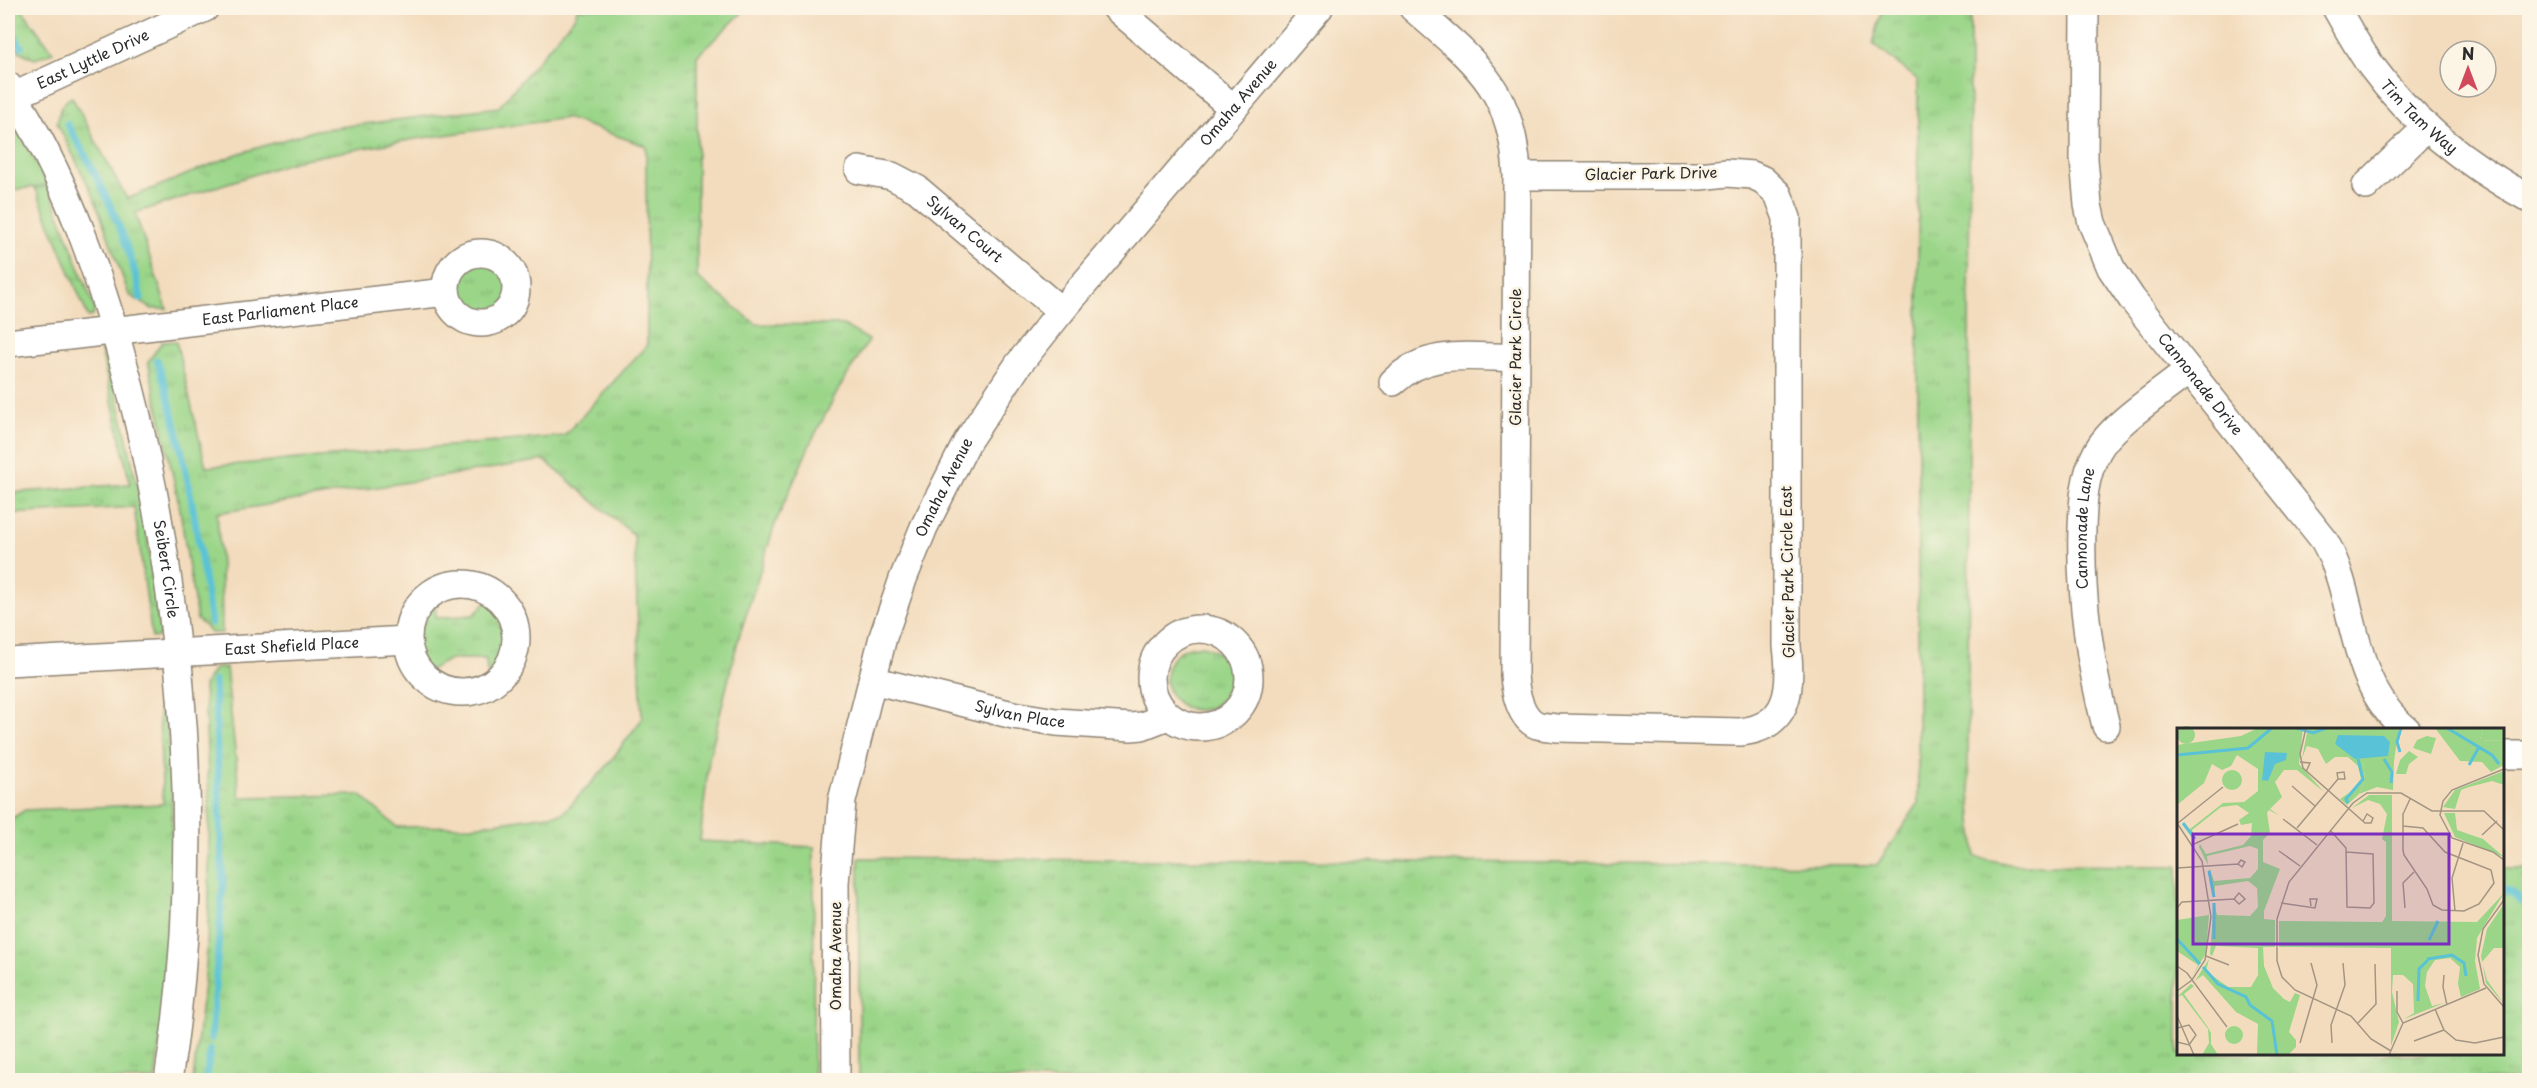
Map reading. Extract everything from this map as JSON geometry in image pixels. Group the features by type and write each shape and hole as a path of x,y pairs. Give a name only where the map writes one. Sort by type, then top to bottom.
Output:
{"street":[{"name":"East Lyttle Drive","path":"11,91 205,8"},
{"path":"1116,8 1233,108"},
{"name":"Omaha Avenue","path":"836,1080 835,883 837,843 845,786 872,680 903,579 950,473 997,394 1061,311 1319,8"},
{"name":"Glacier Park Circle","path":"1413,8 1471,58 1490,81 1503,106 1514,139 1517,176 1515,687 1526,717 1536,725 1548,727"},
{"name":"Cannonade Drive","path":"2085,8 2085,186 2092,223 2111,268 2122,286 2188,371 2324,540 2335,560 2359,653 2370,685 2389,713 2406,728"},
{"name":"Tim Tam Way","path":"2336,8 2372,67 2427,128 2460,156 2529,199"},
{"name":"Seibert Circle","path":"11,91 54,170 79,226 115,330 147,466 168,583 176,654 184,781 185,884 179,994 168,1080"},
{"path":"2366,186 2427,128"},
{"name":"Sylvan Court","path":"859,170 892,176 917,189 1061,311"},
{"name":"Glacier Park Drive","path":"1517,176 1701,176 1741,173 1763,180 1778,194"},
{"name":"Glacier Park Circle East","path":"1548,727 1749,731 1766,724 1775,717 1788,696 1791,672 1786,646 1787,218 1778,194"},
{"name":"East Parliament Place","path":"8,344 446,292"},
{"path":"1393,382 1413,366 1434,358 1516,358"},
{"name":"Cannonade Lane","path":"2106,726 2096,685 2083,609 2082,549 2085,486 2097,452 2110,434 2188,371"},
{"path":"467,584 480,586 502,601 515,625 516,638 510,663 498,678 482,688 456,692 432,684 422,675 411,659 407,640 412,614 419,603 441,587 467,584"},
{"name":"East Shefield Place","path":"8,662 407,640"},
{"name":"Sylvan Place","path":"872,680 991,711 1056,722 1131,727 1142,726 1168,716"},
{"path":"2504,755 2529,755"}],"green space":[{"path":"8,8 21,8 53,52 35,59 16,49 9,41"},
{"path":"577,8 747,8 697,56 697,277 756,324 843,325 869,340 841,385 811,442 775,524 738,640 709,759 700,841 814,847 813,1080 193,1080 206,966 209,903 209,796 204,685 215,668 226,668 240,797 360,795 397,827 472,826 563,813 606,767 642,719 634,535 544,460 217,513 221,564 222,633 210,633 197,620 179,504 148,362 162,342 176,341 206,467 564,436 647,345 646,146 566,118 415,139 302,159 135,213 167,309 152,309 129,295 94,197 57,123 60,111 65,102 72,97 127,199 237,154 316,130 499,107 576,15"},
{"path":"1883,8 1970,8 1968,766 1975,857 2014,865 2177,866 2177,1055 2504,1055 2504,869 2529,869 2529,1080 859,1080 859,858 1877,865 1918,804 1918,80 1873,44"},
{"path":"8,111 48,185 8,191"},
{"path":"48,185 95,309 93,316 88,317 35,187"},
{"path":"481,260 492,262 501,268 507,277 509,288 507,299 501,308 492,314 481,316 470,314 461,308 455,299 453,288 455,277 461,268 470,262"},
{"path":"101,350 106,353 110,364 145,520 160,634 158,637 152,638 134,507 8,514 8,493 130,484"},
{"path":"487,601 502,615 507,634 504,654 494,672 487,672 486,659 450,659 430,670 419,656 417,647 420,619 428,604 435,603 436,618 474,615"},
{"path":"1198,646 1210,648 1221,655 1228,666 1230,678 1228,690 1221,701 1210,708 1198,710 1186,708 1175,701 1168,690 1166,678 1168,666 1175,655 1186,648"},
{"path":"157,672 163,675 171,774 172,841 166,978 155,1080 8,1080 8,821 25,810 163,804"}],"waterway":[{"path":"8,25 21,46"},
{"path":"67,124 90,164 121,231 141,299"},
{"path":"157,360 183,457 211,623"},
{"path":"211,1039 223,885 214,681"},
{"path":"2504,889 2513,893 2530,911"},
{"path":"206,1080 210,1050"}]}
